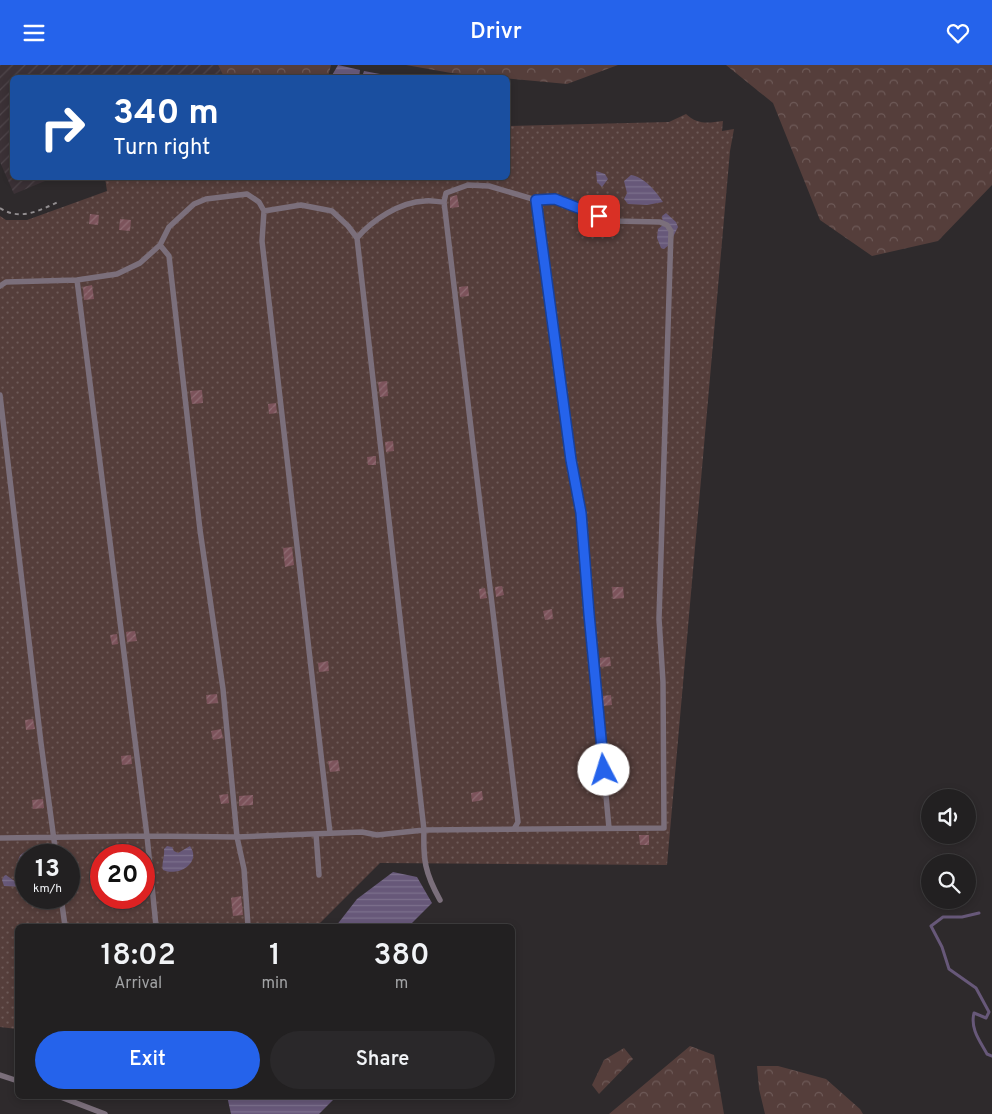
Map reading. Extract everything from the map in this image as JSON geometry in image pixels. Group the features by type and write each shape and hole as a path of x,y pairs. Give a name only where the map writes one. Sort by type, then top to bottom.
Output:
{"lane":[{"path":"0,838 237,837 362,831 377,835 424,830 664,828 663,682 659,619 671,231 667,225 660,221 614,221 555,199 536,200 489,185 468,185 446,193 444,202 518,821 514,829"},
{"path":"0,286 6,282 77,280 117,274 140,263 160,245 169,227 194,204 206,199 247,194 259,202 264,211 262,241 330,833"},
{"path":"536,200 571,460 581,513 610,828"},
{"path":"357,238 366,228 402,206 423,201 444,202"},
{"path":"264,211 301,205 332,211 348,225 357,238 424,830 424,855 429,881 440,899"},
{"path":"160,245 169,256 200,529 223,689 237,837 244,869 248,924"},
{"path":"77,280 156,924"},
{"path":"0,395 40,743 55,844"},
{"path":"316,834 319,875"},
{"path":"62,909 64,924"},
{"path":"0,1075 15,1080"},
{"path":"65,1099 98,1113 105,1114"}],"path":[{"path":"0,207 6,212 15,214 34,213 58,202"}],"shaded area":[{"path":"0,65 218,65 223,75 10,75 10,180 47,180 14,194 0,162"},
{"path":"338,65 360,70 359,75 332,75"},
{"path":"364,71 385,75 363,75"},
{"path":"596,171 605,174 608,179 602,187 597,182"},
{"path":"631,175 645,182 663,202 647,205 628,204 624,199 627,193 624,181"},
{"path":"666,213 676,222 678,227 669,245 664,249 661,248 657,238 658,229 663,225 662,216"},
{"path":"167,846 172,847 178,853 190,846 193,852 191,863 187,867 175,872 163,870 164,849"},
{"path":"393,872 417,877 432,903 411,924 338,924 357,899"},
{"path":"6,875 15,881 15,886 4,886 2,880"},
{"path":"228,1099 334,1099 319,1114 231,1114"}],"green space":[{"path":"218,65 331,65 328,75 223,75"},
{"path":"406,65 618,65 567,84 510,79 510,75 451,73"},
{"path":"726,65 992,65 992,185 938,241 872,256 820,220 773,103"},
{"path":"686,114 699,122 723,121 722,131 734,129 730,151 667,865 380,863 319,924 15,924 15,1029 0,1027 0,216 6,220 27,220 107,191 105,180 510,180 510,126 669,122"},
{"path":"690,1046 714,1055 724,1114 609,1114"},
{"path":"624,1048 633,1059 599,1094 592,1085 604,1060"},
{"path":"757,1066 778,1066 826,1079 860,1109 863,1114 765,1114 759,1089"}],"building":[{"path":"457,195 459,207 450,208 450,197"},
{"path":"90,214 99,215 98,225 89,224"},
{"path":"120,219 131,220 130,231 119,230"},
{"path":"92,285 94,299 84,300 83,287"},
{"path":"468,286 469,296 460,297 459,287"},
{"path":"387,381 388,396 380,397 378,382"},
{"path":"202,390 203,403 192,404 190,391"},
{"path":"276,403 277,413 269,414 268,404"},
{"path":"393,441 394,451 386,452 385,442"},
{"path":"376,456 376,465 368,465 367,457"},
{"path":"292,547 294,565 285,567 283,548"},
{"path":"502,586 504,595 496,597 495,587"},
{"path":"612,587 623,587 624,598 613,599"},
{"path":"485,588 487,598 480,599 479,589"},
{"path":"552,609 553,619 545,620 543,611"},
{"path":"135,631 137,641 127,642 126,632"},
{"path":"117,634 118,644 112,645 110,635"},
{"path":"610,657 611,666 600,667 600,658"},
{"path":"328,661 329,671 319,672 318,663"},
{"path":"217,694 218,703 207,704 206,695"},
{"path":"611,695 612,705 603,706 602,696"},
{"path":"33,719 35,729 26,730 25,720"},
{"path":"221,729 223,738 213,740 211,731"},
{"path":"131,755 132,764 122,765 121,756"},
{"path":"338,760 340,771 330,772 328,761"},
{"path":"482,791 483,800 472,802 471,793"},
{"path":"228,794 229,803 221,804 219,795"},
{"path":"253,795 253,805 239,806 239,796"},
{"path":"43,799 44,808 33,809 32,800"},
{"path":"639,835 649,835 649,845 640,845"},
{"path":"241,896 243,915 233,916 231,898"}],"waterway":[{"path":"979,913 962,917 943,917 931,926 942,947 949,969 976,988 989,1012 986,1018 974,1013 973,1024 976,1035 987,1054 992,1056"}],"route":[{"path":"599,216 555,199 536,200 571,460 581,513 604,770"}]}
